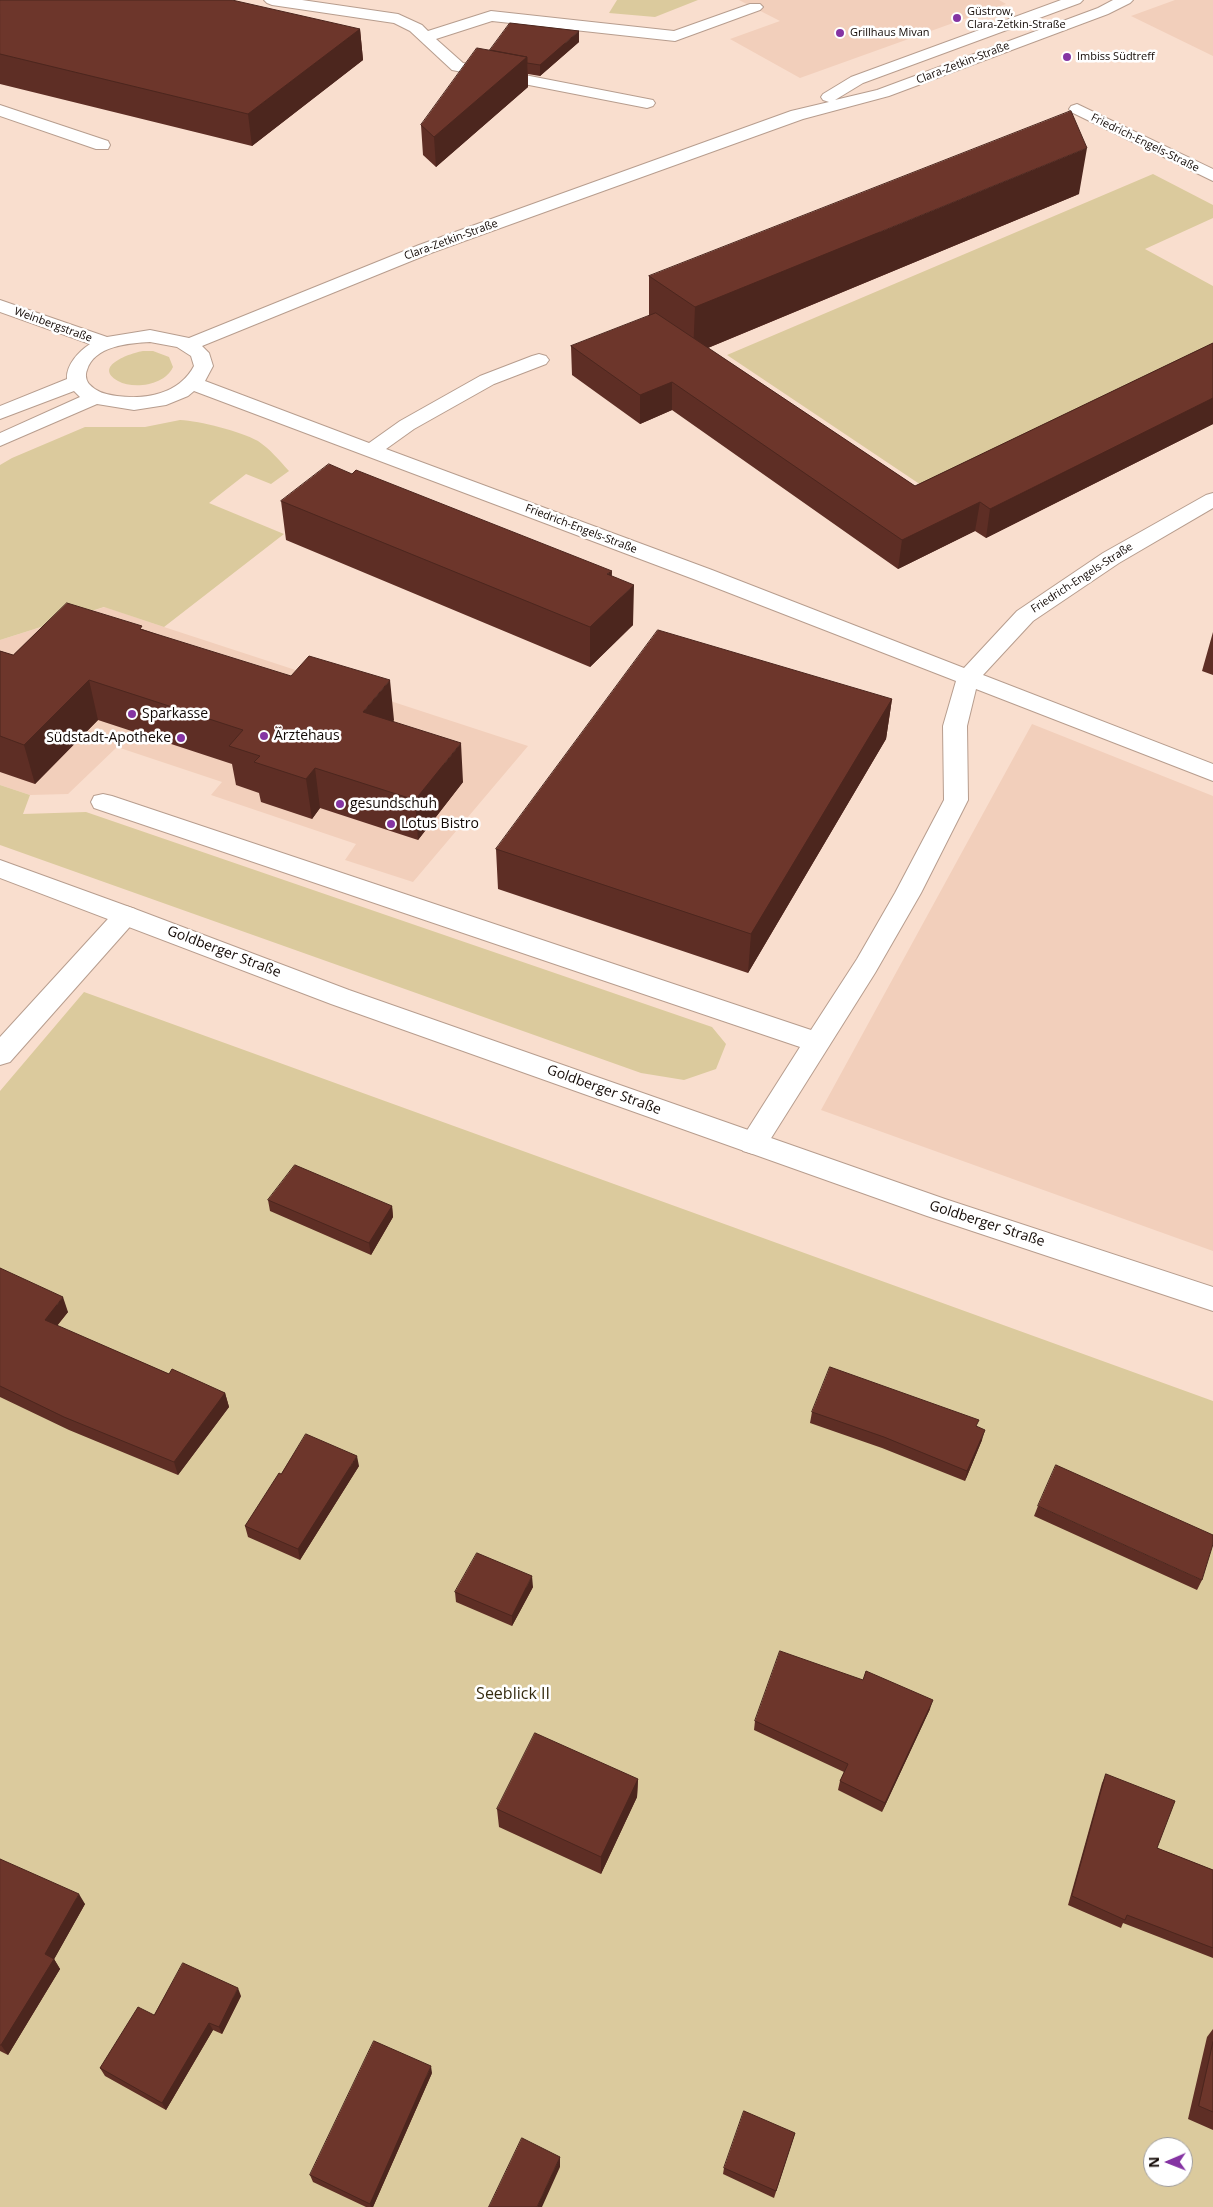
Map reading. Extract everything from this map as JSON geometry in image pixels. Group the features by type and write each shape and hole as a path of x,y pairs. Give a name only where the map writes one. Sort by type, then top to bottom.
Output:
{"street":[{"path":"272,0 398,19 416,28 458,67 647,103"},
{"name":"Clara-Zetkin-Straße","path":"797,115 857,80 1075,0"},
{"name":"Clara-Zetkin-Straße","path":"189,345 425,249 797,115 883,94 1103,11 1125,0"},
{"path":"425,37 491,16 675,36 756,7"},
{"name":"Friedrich-Engels-Straße","path":"1077,109 1213,176"},
{"path":"0,110 102,145"},
{"name":"Weinbergstraße","path":"0,306 106,344"},
{"path":"150,336 168,337 189,345 196,349 203,359 203,370 194,384 170,397 131,404 112,402 96,398 84,390 78,382 77,369 84,358 106,344 130,337 150,336"},
{"path":"372,450 407,425 488,380 539,360"},
{"path":"0,413 78,382"},
{"name":"Friedrich-Engels-Straße","path":"194,384 372,450 1213,773"},
{"path":"0,440 96,398"},
{"name":"Friedrich-Engels-Straße","path":"968,678 1025,616 1112,558 1213,500"},
{"path":"753,1143 866,966 908,893 956,800 955,726 968,678"},
{"path":"103,802 817,1042"},
{"name":"Goldberger Straße","path":"0,869 340,997 937,1208 1213,1299"},
{"path":"0,1055 126,915"}],"shaded area":[{"path":"739,0 999,0 1006,4 800,78 730,39 780,21"},
{"path":"1175,0 1213,0 1213,56 1131,16"},
{"path":"105,607 528,746 413,882 345,860 356,844 211,795 222,782 117,747 68,794 30,795 0,785 0,640"},
{"path":"1032,724 1213,796 1213,1251 821,1110"}],"green space":[{"path":"617,0 698,0 655,17 609,13"},
{"path":"1153,174 1213,205 1213,218 1145,249 1213,286 1213,347 927,489 727,355"},
{"path":"153,351 169,357 173,367 169,373 156,382 140,385 125,384 111,375 109,370 116,361 130,354"},
{"path":"180,420 220,427 250,437 262,444 282,463 289,471 271,484 246,474 209,503 284,534 164,627 104,607 0,640 0,465 85,427 145,427"},
{"path":"0,785 30,795 23,814 86,812 712,1027 726,1044 716,1069 684,1080 641,1073 0,845"},
{"name":"Seeblick II","path":"84,992 1213,1401 1213,2207 0,2207 0,1091"}],"building":[{"path":"0,0 232,0 360,29 248,114 0,54"},
{"path":"510,23 579,31 540,65 527,63 527,57 490,50"},
{"path":"477,48 527,57 434,137 421,125"},
{"path":"1071,111 1087,148 695,307 649,276"},
{"path":"656,313 915,486 1213,343 1213,398 990,509 980,502 902,540 672,382 640,395 571,346"},
{"path":"329,464 352,474 356,470 612,571 607,574 634,585 590,627 281,501"},
{"path":"67,603 142,626 140,629 291,676 309,656 390,680 363,712 461,743 415,800 315,768 306,779 254,762 260,756 229,746 243,730 89,680 24,745 0,736 0,651 13,655"},
{"path":"658,630 892,699 751,934 496,849"},
{"path":"295,1165 392,1206 369,1243 268,1200"},
{"path":"0,1268 63,1297 45,1320 169,1374 172,1369 225,1393 174,1462 64,1417 0,1386"},
{"path":"830,1367 979,1420 976,1426 985,1430 967,1471 884,1437 812,1412"},
{"path":"306,1434 357,1456 298,1549 245,1526"},
{"path":"1056,1465 1213,1535 1213,1544 1202,1580 1038,1506"},
{"path":"477,1553 532,1576 512,1616 455,1592"},
{"path":"780,1651 863,1680 866,1671 933,1700 885,1803 840,1781 848,1764 755,1721"},
{"path":"535,1733 638,1779 601,1857 497,1809"},
{"path":"1106,1774 1175,1801 1157,1848 1213,1870 1213,1948 1127,1915 1125,1920 1072,1896"},
{"path":"0,1859 79,1894 45,1954 54,1959 1,2045 0,2045"},
{"path":"183,1963 238,1988 219,2027 209,2023 162,2103 100,2068 138,2007 154,2015"},
{"path":"374,2041 431,2066 370,2204 310,2175"},
{"path":"1213,2042 1213,2112 1199,2106"},
{"path":"744,2111 795,2133 776,2191 724,2168"},
{"path":"522,2138 560,2157 537,2207 489,2207"}],"place":[{"name":"Güstrow, Clara-Zetkin-Straße","path":"957,18"},
{"name":"Grillhaus Mivan","path":"840,33"},
{"name":"Imbiss Südtreff","path":"1067,57"},
{"name":"Sparkasse","path":"132,714"},
{"name":"Ärztehaus","path":"264,736"},
{"name":"Südstadt-Apotheke","path":"181,738"},
{"name":"gesundschuh","path":"340,804"},
{"name":"Lotus Bistro","path":"391,824"}]}
